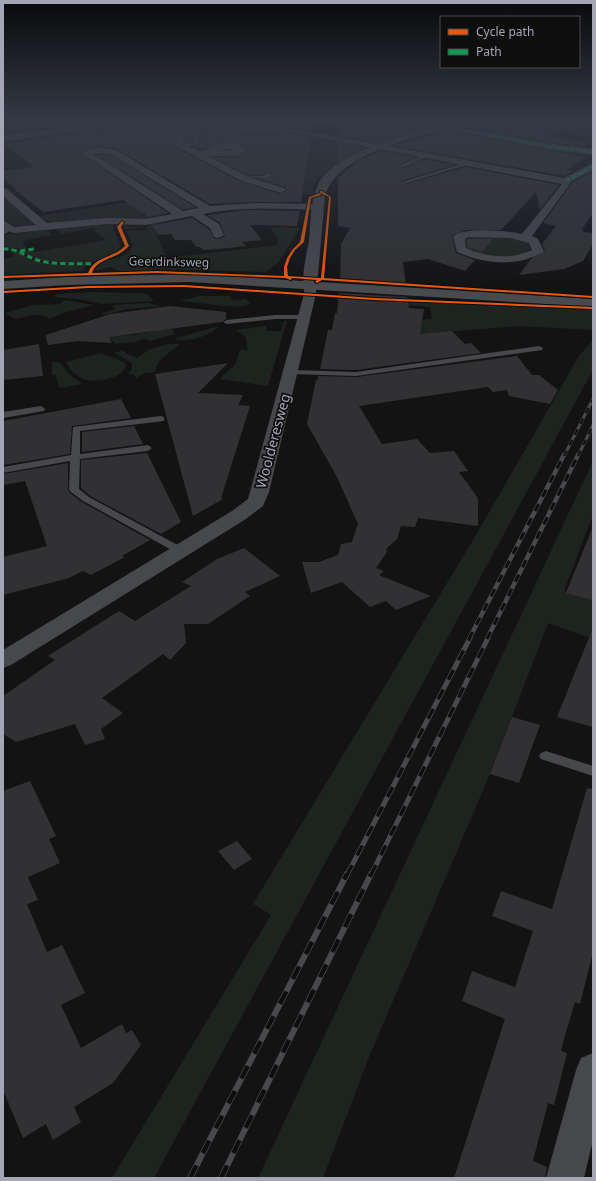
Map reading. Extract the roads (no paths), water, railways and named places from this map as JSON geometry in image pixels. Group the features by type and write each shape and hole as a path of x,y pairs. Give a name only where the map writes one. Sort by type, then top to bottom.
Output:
{"main road":[{"name":"Geerdinksweg","path":"3,285 67,281 170,278 227,280 593,303"}],"street":[{"path":"118,175 180,214"},
{"path":"152,175 208,209"},
{"path":"238,175 250,181 281,190"},
{"name":"Woolderesweg","path":"3,660 239,515 256,502 265,476 305,317 310,294 318,207 324,183 331,175"},
{"path":"532,175 566,181 577,175"},
{"path":"525,238 569,184 566,181"},
{"path":"3,191 45,227"},
{"path":"5,228 45,227 106,221 146,222 208,209 256,206 318,207"},
{"path":"193,212 215,226 218,235"},
{"path":"467,234 507,235 525,238 534,241 538,251 524,257 486,258 460,250 459,237 467,234"},
{"path":"565,1178 593,1070"}],"lane":[{"path":"242,177 265,177 268,175"},
{"path":"405,182 429,175"},
{"path":"227,322 275,317 305,317"},
{"path":"291,372 356,374 539,348"},
{"path":"3,415 41,409"},
{"path":"161,418 76,429 74,490 86,499 181,551"},
{"path":"3,470 75,457 148,448"},
{"path":"546,756 593,771"}],"railway":[{"path":"564,456 593,399"},
{"path":"578,456 593,425"},
{"path":"469,639 564,455"},
{"path":"487,639 578,455"},
{"path":"347,875 470,638"},
{"path":"371,875 488,638"},
{"path":"190,1178 347,874"},
{"path":"221,1178 371,874"}]}
